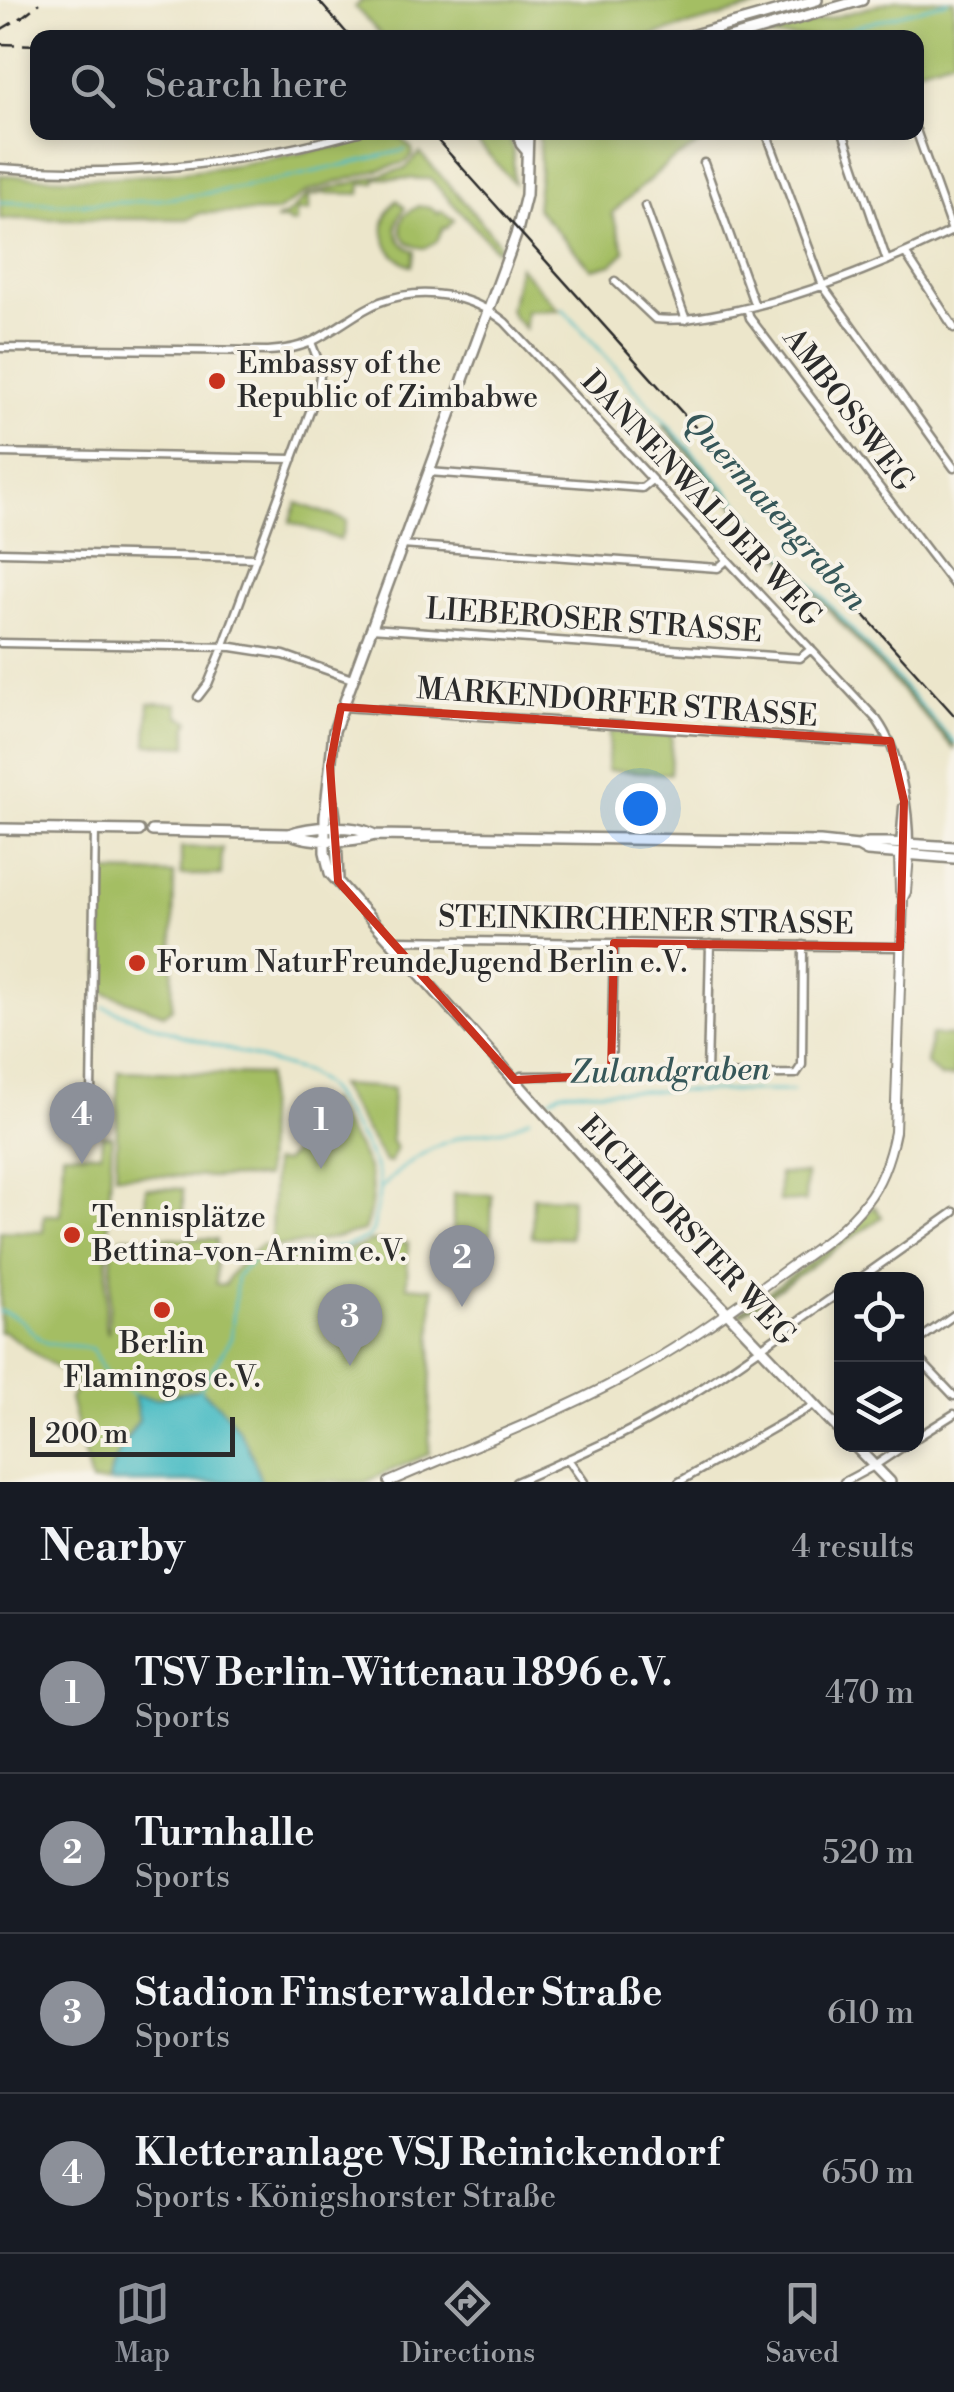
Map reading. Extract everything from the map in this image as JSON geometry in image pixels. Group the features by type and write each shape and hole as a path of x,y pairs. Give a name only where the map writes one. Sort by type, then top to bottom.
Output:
{"main road":[{"path":"711,30 817,0"},
{"path":"757,30 862,0"},
{"path":"520,140 526,151"},
{"name":"EICHHORSTER WEG","path":"527,140 526,199 516,235 334,731 330,788 334,806 326,864 516,1080 834,1425"},
{"path":"0,828 140,831"},
{"path":"152,831 289,834 301,829 330,834 363,830 373,834 820,842 858,846 867,851 954,848"},
{"path":"905,849 954,858"},
{"path":"861,1452 890,1482"}],"street":[{"path":"0,168 167,168 325,140"},
{"path":"769,140 823,286 954,468"},
{"path":"846,140 887,261"},
{"path":"615,281 655,319 686,320 751,307 823,286 906,254 953,230 920,140"},
{"name":"AMBOSSWEG","path":"704,162 751,307 750,318 954,585"},
{"path":"646,206 686,320"},
{"path":"906,254 954,328"},
{"name":"DANNENWALDER WEG","path":"0,348 284,350 311,342 379,302 407,295 449,296 489,310 505,322 877,720 890,741 900,772 905,849"},
{"path":"198,697 208,684 223,647 315,401 320,379 311,342"},
{"path":"0,453 293,459"},
{"path":"429,472 642,488 652,480"},
{"path":"402,544 718,568 727,560"},
{"path":"0,552 256,558"},
{"name":"LIEBEROSER STRASSE","path":"371,628 800,658 811,649"},
{"path":"0,643 223,647 284,655 352,679"},
{"name":"MARKENDORFER STRASSE","path":"342,707 884,744 890,741"},
{"path":"95,830 91,1094 92,1114 97,1121"},
{"path":"389,1482 602,1389 661,1356 858,1214 886,1168 894,1132 900,892 905,849"},
{"name":"STEINKIRCHENER STRASSE","path":"393,944 398,940 900,947"},
{"path":"611,1074 614,943"},
{"path":"707,1075 710,944"},
{"path":"516,1080 520,1076 611,1074 796,1074 802,1065 802,944"},
{"path":"869,1272 954,1212"},
{"path":"516,1482 658,1415 834,1296"},
{"path":"924,1336 954,1315"},
{"path":"922,1362 954,1396"},
{"path":"679,1482 814,1406"},
{"path":"924,1433 954,1414"},
{"path":"844,1482 895,1452"},
{"path":"568,1458 584,1482"}],"highlighted area":[{"path":"341,707 890,741 904,801 900,947 614,943 611,1075 515,1080 338,881 330,766"}],"green space":[{"path":"781,0 672,30 376,30 355,7 361,2"},
{"path":"896,0 954,0 954,58 924,67 924,30 787,30"},
{"path":"358,140 403,140 413,155 406,162 309,191 276,212 201,213 189,219 0,219 0,175 147,175 293,155"},
{"path":"475,140 510,140 514,183"},
{"path":"539,140 706,140 668,163 612,213 625,252 612,264 592,269 536,208"},
{"path":"420,153 500,245 497,251 430,179 376,178 375,183 361,184 360,194 309,195 309,211 296,211 296,223 275,220 288,214 308,195 406,168"},
{"path":"397,200 405,208 398,220 397,233 403,244 415,251 412,266 394,254 385,237 385,218"},
{"path":"419,206 430,207 438,214 441,211 454,220 443,228 437,241 425,248 407,242 402,233 404,215"},
{"path":"519,266 559,310 526,311 525,329 510,310"},
{"path":"662,425 954,745 954,749"},
{"path":"297,503 347,521 340,540 290,522"},
{"path":"149,703 177,704 179,716 190,721 187,746 147,744"},
{"path":"610,731 672,735 670,774 607,770"},
{"path":"181,847 222,848 221,875 181,875"},
{"name":"Forum NaturFreundeJugend Berlin e.V.","path":"103,872 174,874 172,1008 164,1014 100,991"},
{"path":"931,1035 954,1036 954,1077 940,1077 927,1064"},
{"path":"118,1071 267,1075 265,1178 116,1175"},
{"path":"338,1085 393,1088 391,1140 396,1148 390,1163 385,1162"},
{"path":"328,1101 358,1148 370,1176 372,1192 364,1231 271,1247 273,1162 284,1162 303,1142"},
{"path":"102,1135 112,1136 105,1324 108,1334 112,1248 123,1237 217,1239 216,1284 225,1285 236,1267 263,1244 272,1261 310,1257 371,1241 408,1243 407,1286 433,1288 429,1454 365,1482 261,1482 249,1450 178,1393 156,1399 141,1396 136,1406 139,1420 124,1441 109,1482 91,1482 70,1399 79,1384 0,1332 0,1231 43,1232 44,1215 61,1215 63,1153 101,1153"},
{"path":"779,1174 806,1174 805,1202 779,1201"},
{"path":"146,1188 183,1189 183,1215 145,1214"},
{"path":"453,1194 492,1195 491,1235 453,1234"},
{"path":"533,1197 571,1198 570,1238 532,1237"},
{"path":"874,1206 882,1217 739,1316 846,1236"}],"water":[{"path":"200,1389 238,1430 261,1482 109,1482 116,1458 139,1420 134,1395 156,1399"}],"waterway":[{"path":"845,30 948,1"},
{"path":"0,202 167,199 270,182 405,150"},
{"name":"Quermatengraben","path":"563,309 954,742"},
{"path":"104,1007 307,1073 331,1093 375,1166 379,1191 373,1230 368,1237 350,1244 275,1254"},
{"name":"Zulandgraben","path":"550,1099 569,1091 793,1091"},
{"name":"Zulandgraben","path":"380,1190 431,1149 529,1118"},
{"path":"199,1391 231,1338 237,1276 252,1261 264,1257"},
{"path":"0,1311 17,1318 45,1342 92,1349 105,1373 134,1395"}],"tram line":[{"path":"318,0 344,30"},
{"path":"437,140 954,715"}],"railway":[{"path":"0,30 40,3"},
{"path":"0,44 30,45"}],"place":[{"name":"Embassy of the Republic of Zimbabwe","path":"217,381"},
{"name":"Forum NaturFreundeJugend Berlin e.V.","path":"137,963"},
{"name":"Kletteranlage VSJ Reinickendorf","path":"82,1164"},
{"name":"TSV Berlin-Wittenau 1896 e.V.","path":"321,1169"},
{"name":"Tennisplätze Bettina-von-Arnim e.V.","path":"72,1235"},
{"name":"Turnhalle","path":"462,1307"},
{"name":"Berlin Flamingos e.V.","path":"162,1310"},
{"name":"Stadion Finsterwalder Straße","path":"350,1366"}]}
